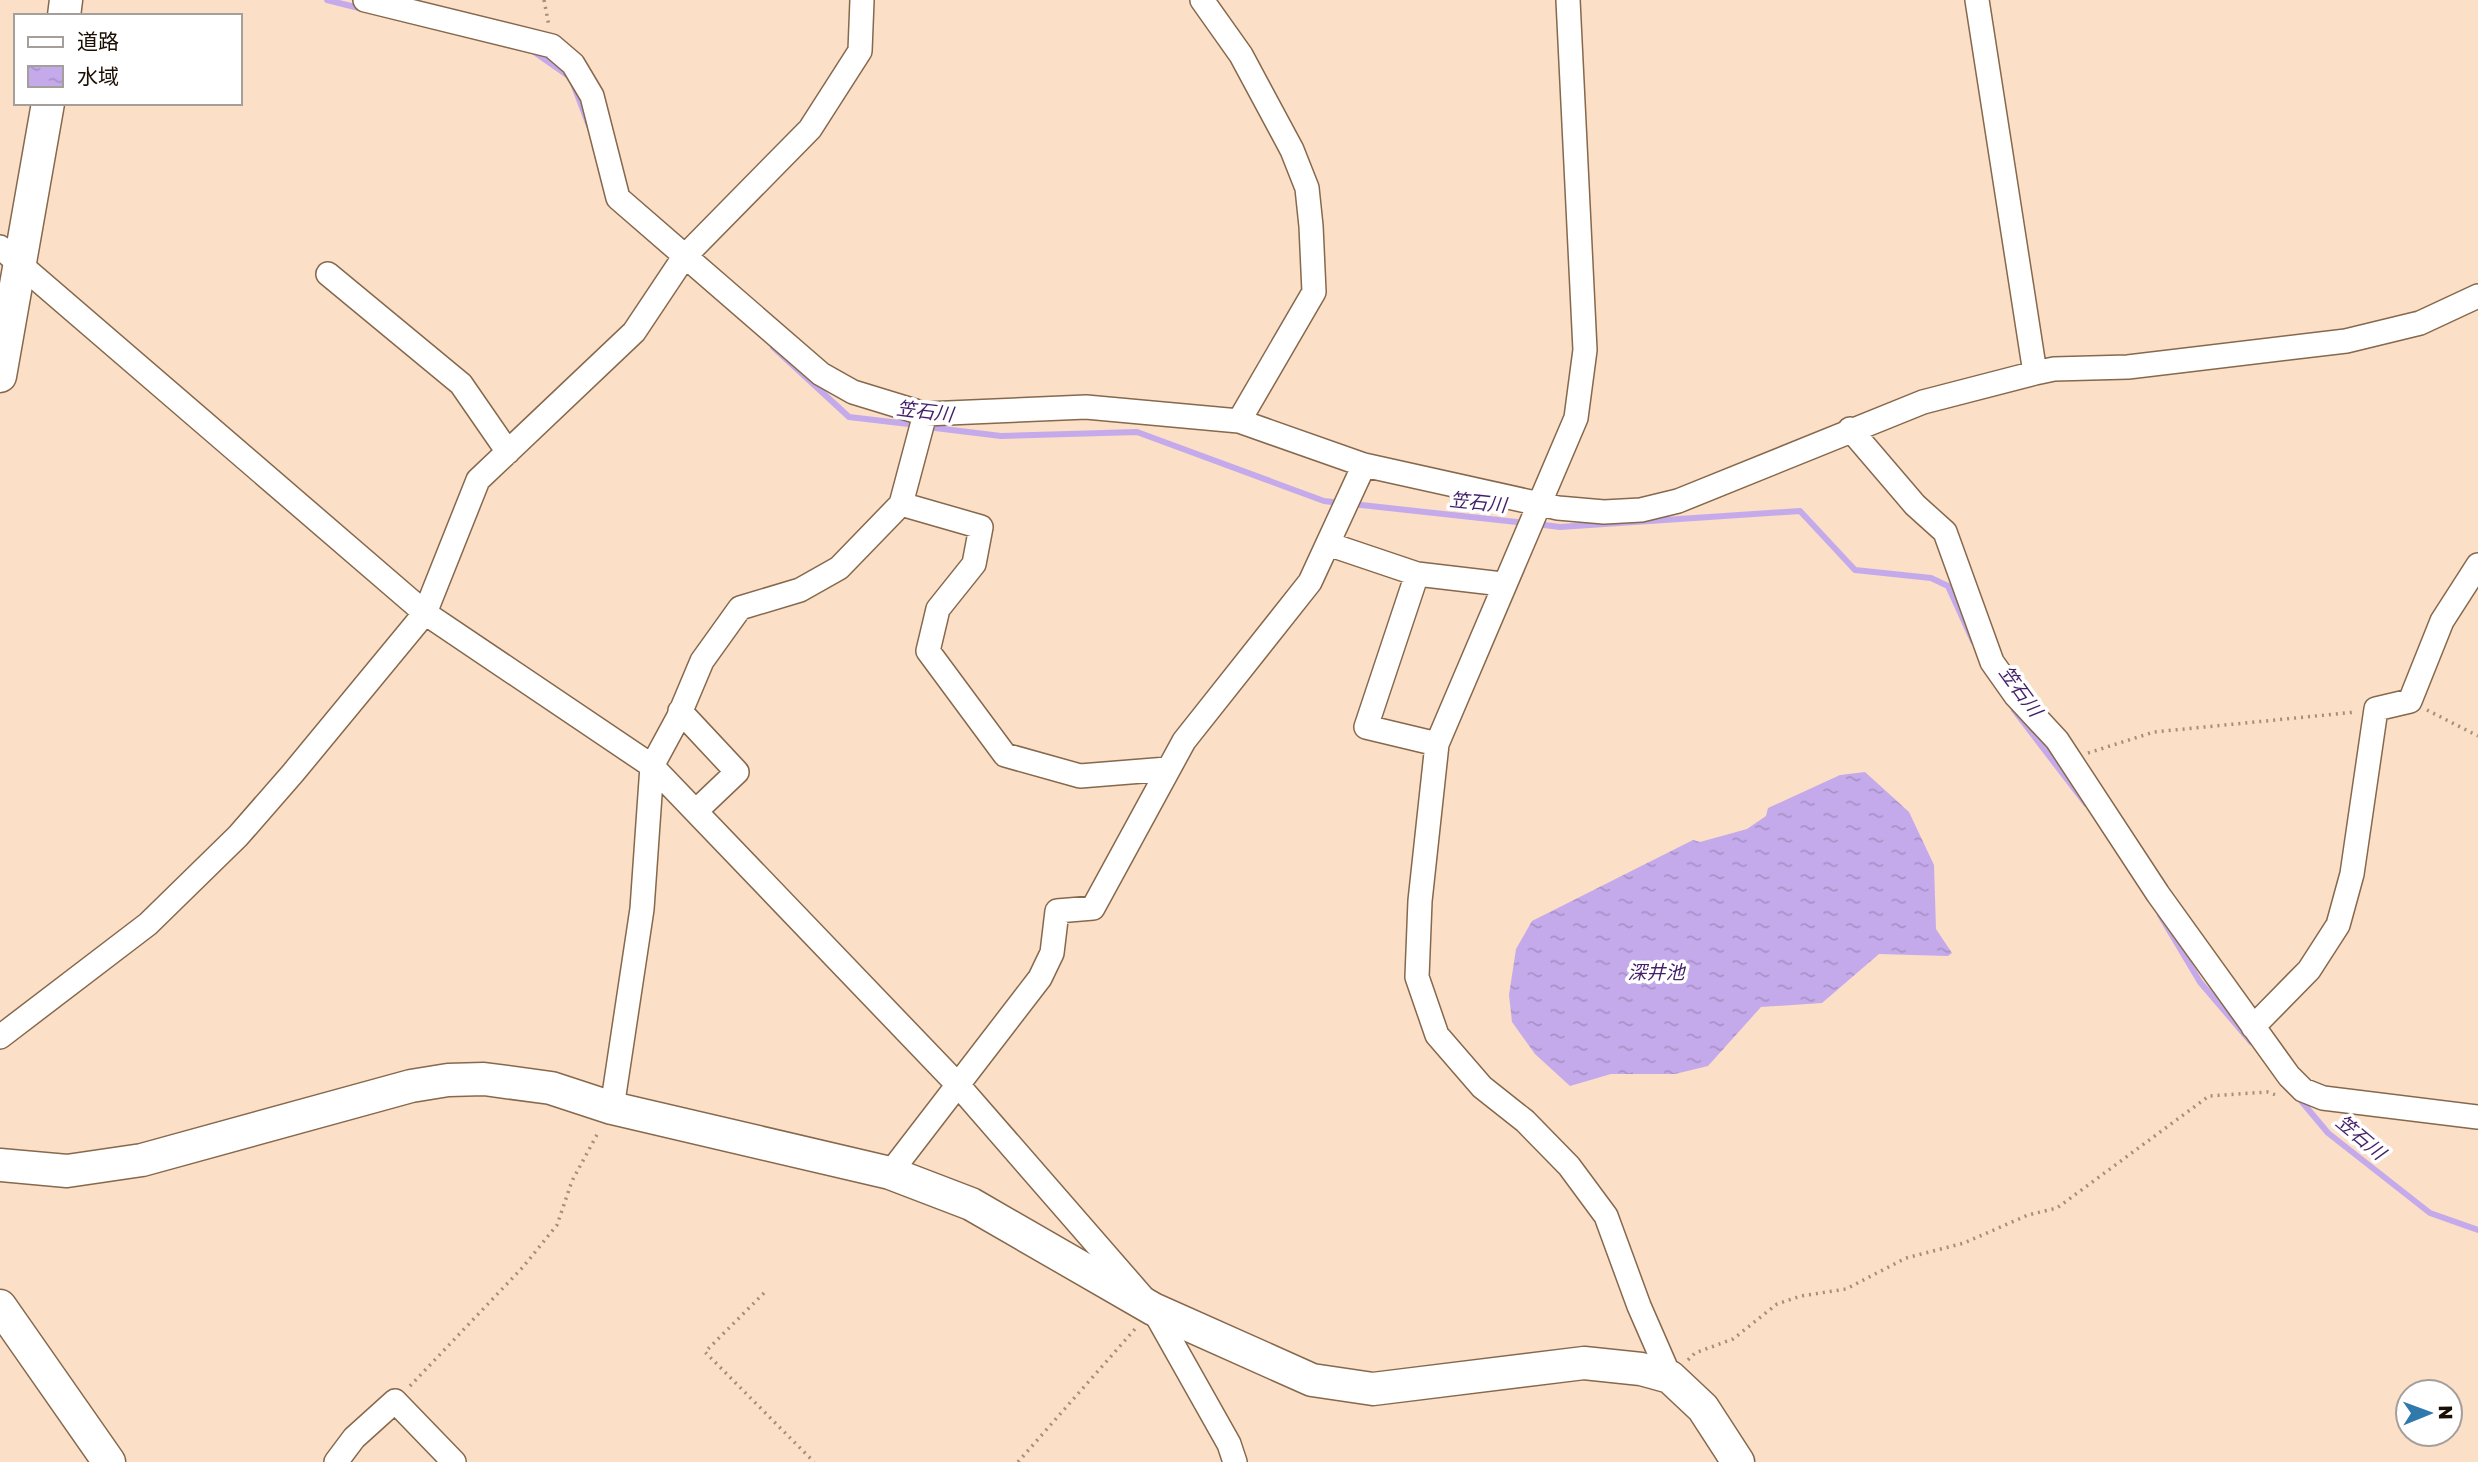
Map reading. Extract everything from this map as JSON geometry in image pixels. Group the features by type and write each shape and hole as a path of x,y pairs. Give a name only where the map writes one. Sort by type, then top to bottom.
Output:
{"street":[{"path":"365,0 552,47 573,64 592,96 618,198 821,374 853,392 925,414 1086,407 1240,421 1364,465 1537,503 1604,512 1641,510 1678,502 1850,429 1923,402 2035,373 2054,369 2127,367 2346,341 2420,323 2478,296"},
{"path":"0,1037 148,924 238,836 425,614 478,480 634,332 684,257 810,129 842,84 860,51 862,0"},
{"path":"1202,0 1241,55 1292,150 1307,188 1311,226 1314,292 1240,421"},
{"path":"1568,0 1585,350 1576,418 1502,584 1437,744 1420,901 1417,977 1437,1035 1482,1087 1525,1121 1569,1166 1606,1216 1670,1377 1703,1408 1738,1462"},
{"path":"1977,0 2035,373"},
{"path":"0,376 9,254 47,105"},
{"path":"9,254 425,614 652,766 958,1085 1153,1309 1229,1444 1234,1462"},
{"path":"328,274 461,384 508,452"},
{"path":"612,1108 642,909 652,766 702,661 740,608 800,590 839,568 901,504 925,414"},
{"path":"1850,429 1915,505 1945,532 1992,662 2017,696 2057,740 2253,1027 2303,1090 2323,1098 2478,1117"},
{"path":"890,1173 1040,978 1052,953 1058,911 1093,908 1184,741 1310,582 1364,465"},
{"path":"901,504 981,527 974,564 938,608 928,651 1005,755 1080,776 1167,769"},
{"path":"1328,544 1418,574 1502,584"},
{"path":"2253,1027 2309,970 2338,926 2352,874 2376,709 2410,701 2442,621 2478,565"},
{"path":"1418,574 1366,727 1437,744"},
{"path":"680,711 737,772 696,811"},
{"path":"0,1165 67,1171 142,1160 411,1086 448,1080 519,1082 551,1088 612,1108 890,1173 971,1203 1153,1309 1312,1380 1373,1389 1584,1363 1641,1370 1670,1377"},
{"path":"0,1306 109,1462"},
{"path":"336,1462 354,1438 395,1401 454,1462"}],"path":[{"path":"2410,701 2478,736"},
{"path":"2071,762 2088,753 2154,732 2376,709"},
{"path":"1670,1377 1695,1353 1733,1339 1777,1304 1801,1296 1846,1289 1906,1258 1965,1243 2028,1215 2057,1208 2209,1096 2267,1092 2284,1098 2303,1090"},
{"path":"395,1401 523,1267 557,1225 572,1181 612,1108"},
{"path":"764,1293 705,1352 814,1462"},
{"path":"1018,1462 1153,1309"}],"water":[{"name":"深井池","path":"1865,772 1909,812 1934,865 1936,929 1952,953 1948,956 1879,954 1822,1003 1761,1007 1708,1066 1675,1074 1611,1074 1570,1086 1535,1054 1512,1022 1509,995 1516,949 1532,921 1693,840 1700,842 1747,829 1766,816 1768,808 1840,775"}],"waterway":[{"name":"笠石川","path":"327,0 363,9"},
{"name":"笠石川","path":"530,49 570,77"},
{"name":"笠石川","path":"574,86 589,126"},
{"name":"笠石川","path":"773,347 849,417 917,425"},
{"name":"笠石川","path":"927,427 1001,436 1137,432 1324,501 1341,503"},
{"name":"笠石川","path":"1352,504 1526,523"},
{"name":"笠石川","path":"1536,524 1560,527 1800,511 1855,570 1931,578 1948,586 1973,641"},
{"name":"笠石川","path":"2014,710 2086,804"},
{"name":"笠石川","path":"2160,915 2200,982 2251,1042"},
{"name":"笠石川","path":"2297,1096 2328,1133 2430,1213 2478,1230"}]}
